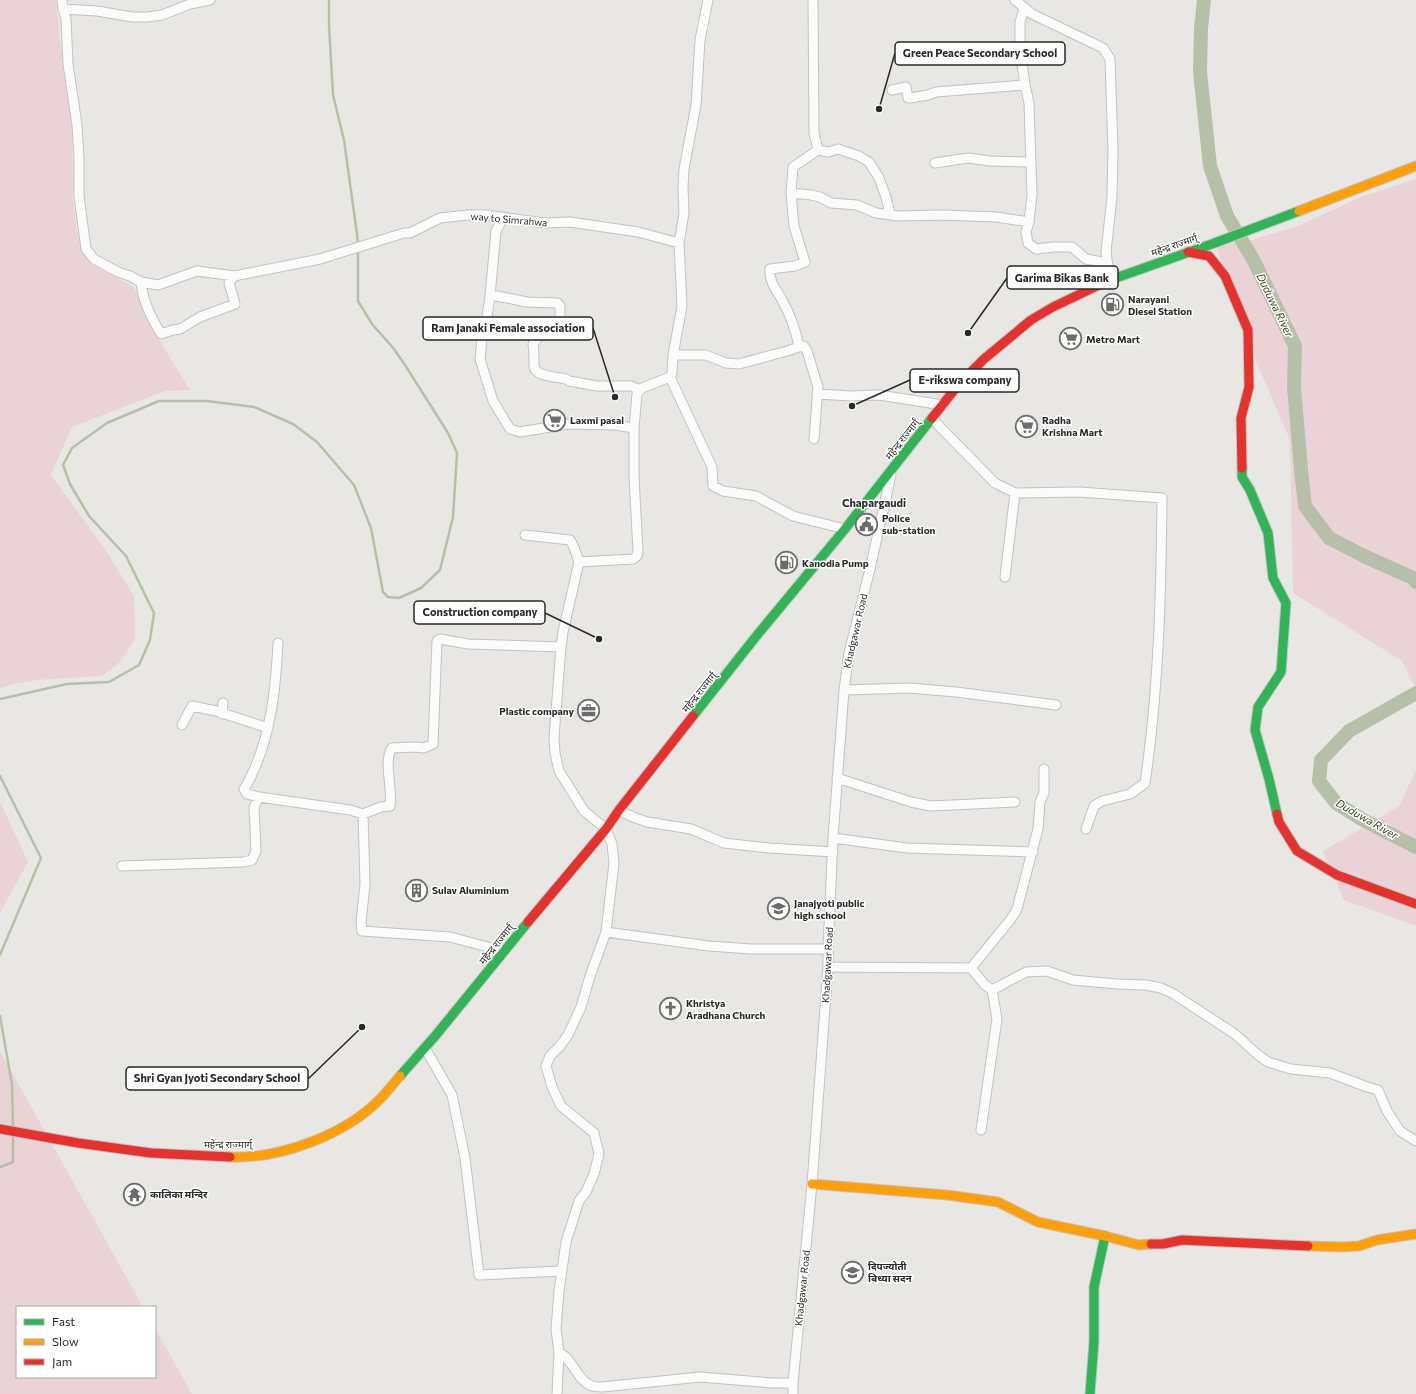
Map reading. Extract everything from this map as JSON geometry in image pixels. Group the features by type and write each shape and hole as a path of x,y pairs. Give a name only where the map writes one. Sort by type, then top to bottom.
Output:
{"main road":[{"name":"महेन्द्र राज्मार्ग्","path":"0,1129 78,1143 166,1154 239,1157 284,1151 305,1145 333,1132 356,1118 379,1100 424,1048 503,951 606,829 619,810 758,634 846,529 959,384 984,359 1031,320 1053,307 1110,280 1212,244 1416,166"},
{"path":"1188,252 1209,256 1225,276 1248,330 1250,348 1249,387 1241,418 1242,477 1250,490 1268,533 1274,578 1286,603 1281,672 1258,707 1255,730 1279,822 1297,851 1337,875 1416,904"},
{"path":"812,1184 947,1195 998,1202 1038,1222 1105,1236 1139,1245 1163,1244 1182,1240 1342,1247 1359,1246 1377,1240 1416,1234"},
{"path":"1090,1394 1094,1341 1094,1287 1105,1236"}],"street":[{"path":"63,5 132,17 148,17 162,14 190,4 210,0"},
{"path":"708,0 700,40 696,105 684,169 684,213 680,243 682,306 673,355 672,373 670,377 712,467 713,486 722,490 756,496 793,516 846,529"},
{"path":"813,0 814,133 818,150"},
{"path":"1015,0 1032,14 1103,48 1110,59 1112,197 1106,252 1110,280"},
{"name":"way to Simrahwa","path":"63,5 66,19 68,64 77,125 79,196 86,249 94,259 141,282 158,285 197,271 234,276 320,259 410,232 440,218 474,215 486,215 545,223 570,222 602,226 638,232 680,243"},
{"path":"1024,8 1020,22 1020,50 1029,103 1032,195 1029,222 1026,232 1028,243 1036,250 1053,247 1072,247 1086,259 1107,263"},
{"path":"892,90 906,87 908,98 910,98 936,92 1025,85"},
{"path":"799,347 797,336 788,311 770,277 770,269 795,266 805,262 794,226 792,193 793,167 818,150 828,152 838,149 859,156 869,162 881,185 890,214"},
{"path":"934,163 968,158 990,161 1030,162"},
{"path":"792,193 811,195 820,197 831,203 857,205 876,212 898,216 942,215 996,217 1029,222"},
{"path":"503,218 496,232 490,296 482,338 480,359 493,401 510,429 520,432 568,424 615,425 634,428"},
{"path":"141,282 143,297 150,316 161,334 180,329 200,317 235,304 229,283 234,276"},
{"path":"490,296 527,302 557,303 560,306 560,320 542,333 532,344 534,350 534,367 536,372 569,381 606,386 632,386 640,390"},
{"path":"673,355 706,355 726,363 739,364 804,346 807,351 818,387 814,439"},
{"path":"579,562 633,559 637,556 634,428 637,394 642,388 670,377"},
{"path":"818,394 851,396 879,395 943,405"},
{"path":"933,418 995,483 1016,494 1080,492 1162,498 1162,586 1159,642 1150,748 1145,783 1130,794 1102,801 1094,806 1086,829"},
{"name":"Khadgawar Road","path":"793,1394 792,1383 812,1184 828,967 833,838 844,690 849,653 893,469"},
{"path":"1005,578 1016,494"},
{"path":"525,535 570,540 574,546 579,562 560,647 554,737 555,753 559,771 584,811 606,829 612,844 614,863 606,932 590,976 581,1007 568,1035 550,1056 546,1066 552,1087 561,1106 594,1132 599,1154 594,1174 586,1192 579,1201 566,1242 556,1329 558,1353 557,1394"},
{"path":"278,643 276,684 272,714 256,766 244,789 247,794 259,797 350,810 363,814 381,807 390,806 392,799 389,764 390,751 392,748 424,748 433,744 437,641 440,639 468,644 560,647"},
{"path":"844,690 909,688 956,692 1056,705"},
{"path":"222,714 223,703"},
{"path":"182,725 192,706 268,728"},
{"path":"971,968 1011,919 1017,909 1038,829 1040,802 1044,793 1044,769"},
{"path":"838,778 911,802 931,806 1015,802"},
{"path":"122,866 243,862 252,860 256,852 254,807 259,797"},
{"path":"619,810 633,818 646,822 691,829 724,843 769,848 833,852"},
{"path":"363,814 365,884 361,922 362,931 450,937 503,951"},
{"path":"833,838 907,848 1033,852"},
{"path":"606,932 709,946 744,949 828,949"},
{"path":"828,967 971,968"},
{"path":"971,968 985,985 992,990 997,1019 981,1130"},
{"path":"992,990 1026,972 1047,971 1073,980 1146,985 1161,988 1172,993 1235,1034 1268,1062 1291,1069 1330,1073 1378,1090 1387,1111 1400,1131 1416,1141"},
{"path":"424,1048 452,1095 465,1158 479,1275 562,1271"},
{"path":"558,1353 562,1354 585,1382 591,1386 602,1388 700,1377 772,1383 792,1383"}],"shaded area":[{"path":"0,0 56,0 59,33 72,125 73,196 77,231 90,264 133,286 161,343 190,390 165,391 72,427 51,475 105,549 134,596 135,639 120,662 102,676 38,680 13,684 0,689"},
{"path":"1416,179 1416,689 1402,661 1293,593 1290,440 1244,333 1215,243 1251,240 1298,226 1361,197"},
{"path":"1416,770 1416,926 1344,900 1323,851 1399,806"},
{"path":"0,801 28,862 0,913"},
{"path":"0,1051 142,1306 16,1306 16,1378 156,1378 156,1330 192,1394 0,1394"}],"waterway":[{"path":"329,0 333,95 344,140 358,245"},
{"name":"Duduwa River","path":"1204,0 1201,28 1200,72 1210,166 1227,216 1253,259 1295,346 1294,387 1305,506 1329,538 1366,557 1413,578 1416,582"},
{"path":"0,699 67,684 109,682 139,665 150,640 154,613 126,556 89,516 70,484 63,465 72,448 107,423 159,401 207,401 254,407 293,424 317,442 354,485 371,528 383,592 388,597 399,598 421,588 440,570 453,517 457,453 448,433 405,365 394,349 372,324 358,301 358,250"},
{"name":"Duduwa River","path":"1416,693 1349,731 1321,760 1319,781 1336,803 1365,821 1416,847"},
{"path":"0,776 41,858 0,955"},
{"path":"0,1016 12,1085 13,1126"},
{"path":"0,1167 13,1162 13,1137"}],"traffic: fast":[{"path":"1099,285 1299,211"},
{"path":"693,716 758,634 845,529 932,418"},
{"path":"1242,468 1242,477 1250,490 1268,533 1273,578 1286,603 1281,672 1258,707 1255,730 1277,814"},
{"path":"400,1076 436,1035 528,922"},
{"path":"1090,1394 1094,1341 1094,1287 1105,1236"}],"traffic: slow":[{"path":"1299,211 1416,166"},
{"path":"230,1157 249,1157 270,1154 290,1149 330,1134 349,1124 366,1112 383,1096 400,1076"},
{"path":"812,1184 947,1195 998,1202 1038,1222 1105,1236 1139,1245 1151,1244"},
{"path":"1308,1246 1359,1246 1377,1240 1416,1234"}],"traffic: jam":[{"path":"1188,252 1209,256 1225,276 1248,330 1249,387 1241,418 1242,468"},
{"path":"932,418 959,384 984,359 1031,320 1053,307 1099,285"},
{"path":"528,922 606,829 619,810 693,716"},
{"path":"1277,814 1279,822 1297,851 1337,875 1416,904"},
{"path":"0,1129 78,1143 151,1153 230,1157"},
{"path":"1151,1244 1163,1244 1182,1240 1308,1246"}],"place":[{"name":"Green Peace Secondary School","path":"879,109"},
{"name":"Narayani Diesel Station","path":"1112,305"},
{"name":"Garima Bikas Bank","path":"968,333"},
{"name":"Metro Mart","path":"1070,339"},
{"name":"Ram Janaki Female association","path":"615,397"},
{"name":"E-rikswa company","path":"852,406"},
{"name":"Laxmi pasal","path":"554,420"},
{"name":"Radha Krishna Mart","path":"1026,426"},
{"name":"Police sub-station","path":"867,524"},
{"name":"Kanodia Pump","path":"786,563"},
{"name":"Construction company","path":"599,639"},
{"name":"Plastic company","path":"589,711"},
{"name":"Sulav Aluminium","path":"417,890"},
{"name":"Janajyoti public high school","path":"779,909"},
{"name":"Khristya Aradhana Church","path":"670,1009"},
{"name":"Shri Gyan Jyoti Secondary School","path":"362,1027"},
{"name":"कालिका मन्दिर","path":"134,1194"},
{"name":"दिपज्योती बिध्या सदन","path":"852,1272"}],"district":[{"name":"Chapargaudi","path":"874,503"}]}
